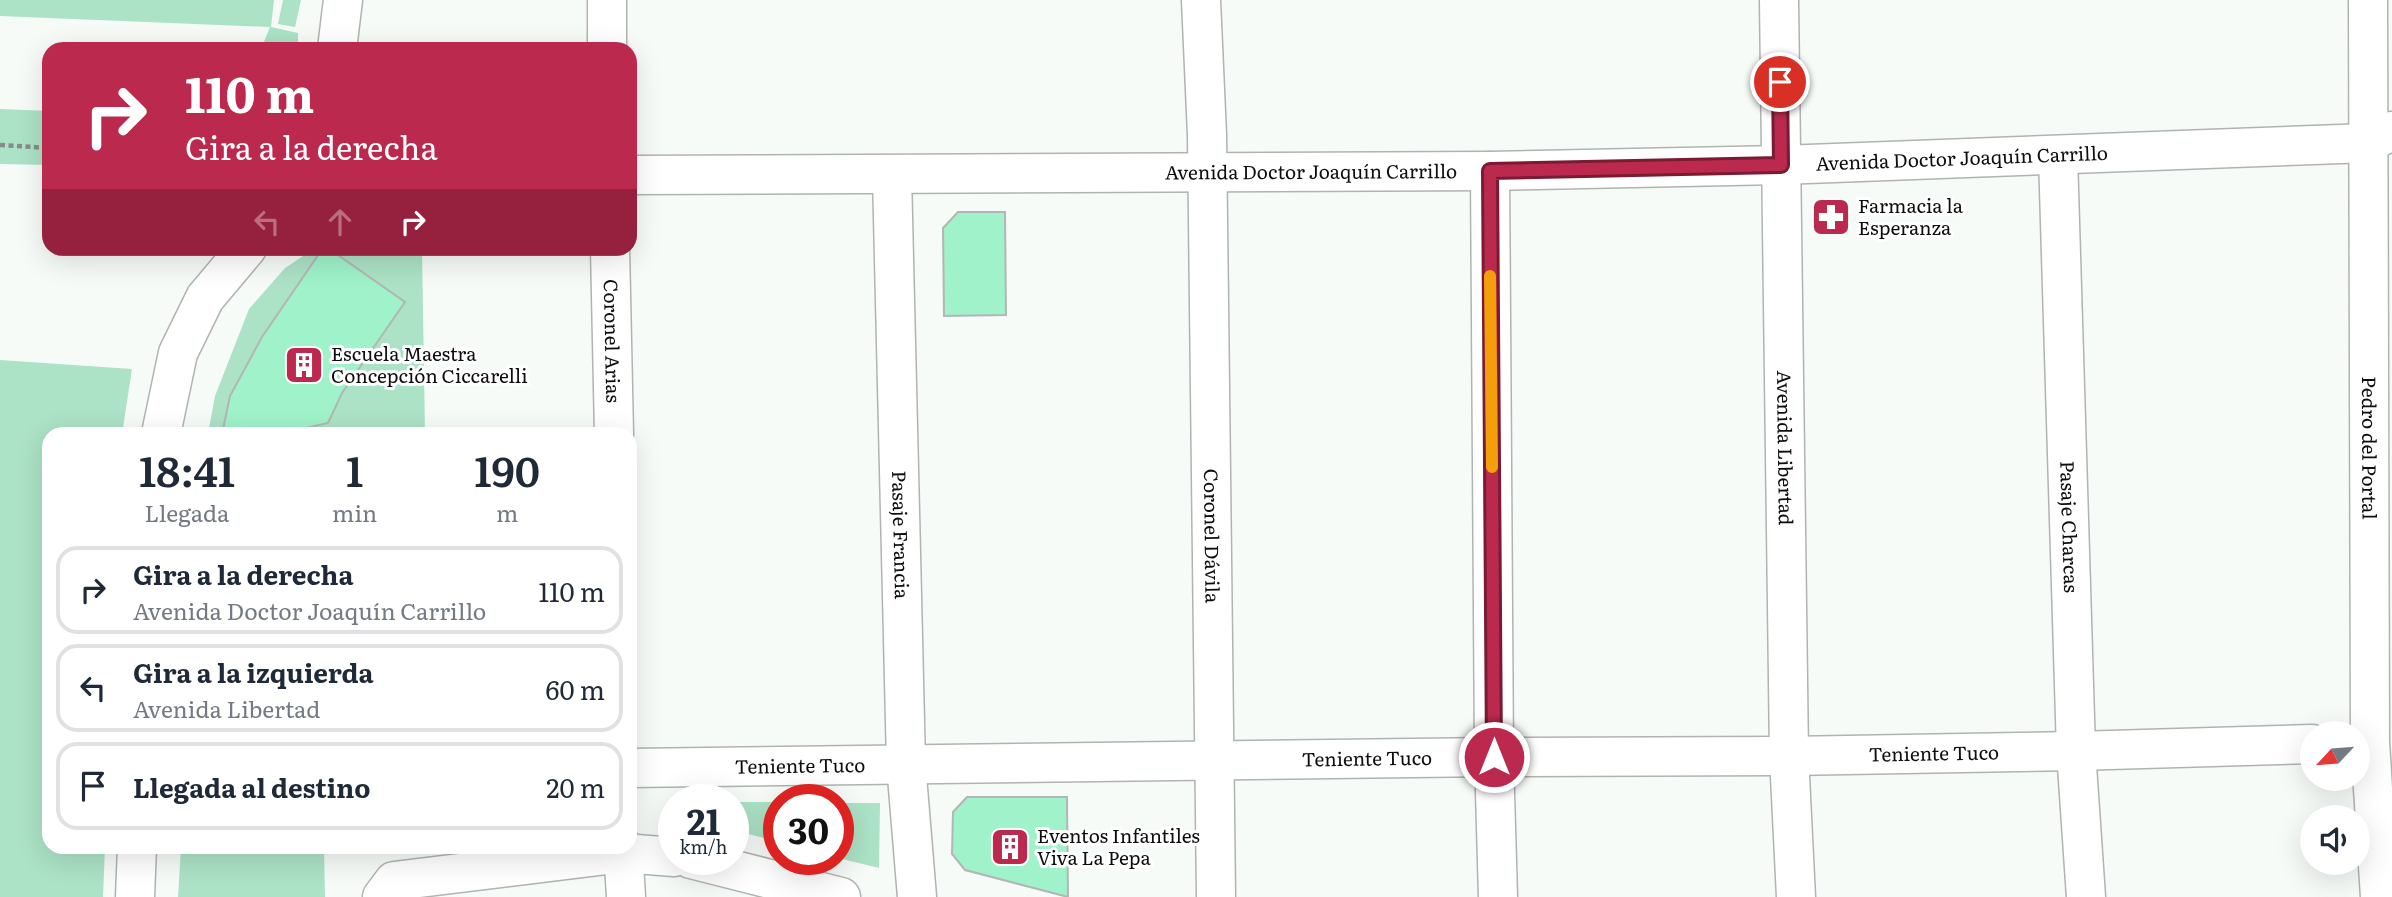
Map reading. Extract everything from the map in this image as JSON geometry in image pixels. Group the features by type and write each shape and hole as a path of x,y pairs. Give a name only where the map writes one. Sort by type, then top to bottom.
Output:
{"street":[{"path":"338,42 343,0"},
{"path":"607,0 607,42"},
{"name":"Coronel Dávila","path":"1201,0 1207,173 1216,897"},
{"name":"Avenida Libertad","path":"1779,0 1789,756 1796,897"},
{"name":"Pedro del Portal","path":"2368,0 2384,143 2373,742 2380,897"},
{"name":"Avenida Doctor Joaquín Carrillo","path":"637,175 1490,171 1781,165 2384,143"},
{"name":"Pasaje Charcas","path":"2058,156 2076,751 2086,897"},
{"path":"1490,171 1497,897"},
{"name":"Pasaje Francia","path":"892,175 906,764 917,897"},
{"path":"162,427 178,353 205,298 240,256"},
{"name":"Coronel Arias","path":"610,256 614,427"},
{"name":"Teniente Tuco","path":"637,768 1789,756 2300,744"},
{"path":"637,852 658,855"},
{"path":"135,897 137,854"},
{"path":"388,889 599,854"},
{"path":"623,854 626,897"},
{"path":"749,874 841,897"}],"path":[{"path":"0,145 42,148"}],"green space":[{"path":"0,0 274,0 271,27 298,33 298,42 264,42 270,27 0,16"},
{"path":"283,0 301,0 295,27 278,24"},
{"path":"0,109 42,111 42,165 0,164"},
{"path":"303,256 422,256 425,427 209,427 215,396 249,309 285,268"},
{"path":"0,360 132,369 123,427 42,427 42,854 105,854 103,897 0,897"},
{"path":"749,802 763,802 763,838 749,834"},
{"path":"854,803 880,803 879,868 854,862"},
{"path":"181,854 324,854 325,897 178,897"}],"building":[{"path":"958,212 1005,212 1006,315 944,316 943,228"},
{"name":"Escuela Maestra Concepción Ciccarelli","path":"318,256 339,256 405,302 342,393 328,423 311,427 223,427 230,396 262,337"},
{"name":"Eventos Infantiles Viva La Pepa","path":"967,797 1067,797 1068,897 965,870 952,854 953,812"}],"slow traffic":[{"path":"1490,276 1492,467"}],"place":[{"name":"Farmacia la Esperanza","path":"1831,217"},
{"name":"Escuela Maestra Concepción Ciccarelli","path":"304,365"},
{"name":"Eventos Infantiles Viva La Pepa","path":"1010,847"}],"route":[{"path":"1494,757 1490,171 1781,165 1780,82"}]}
